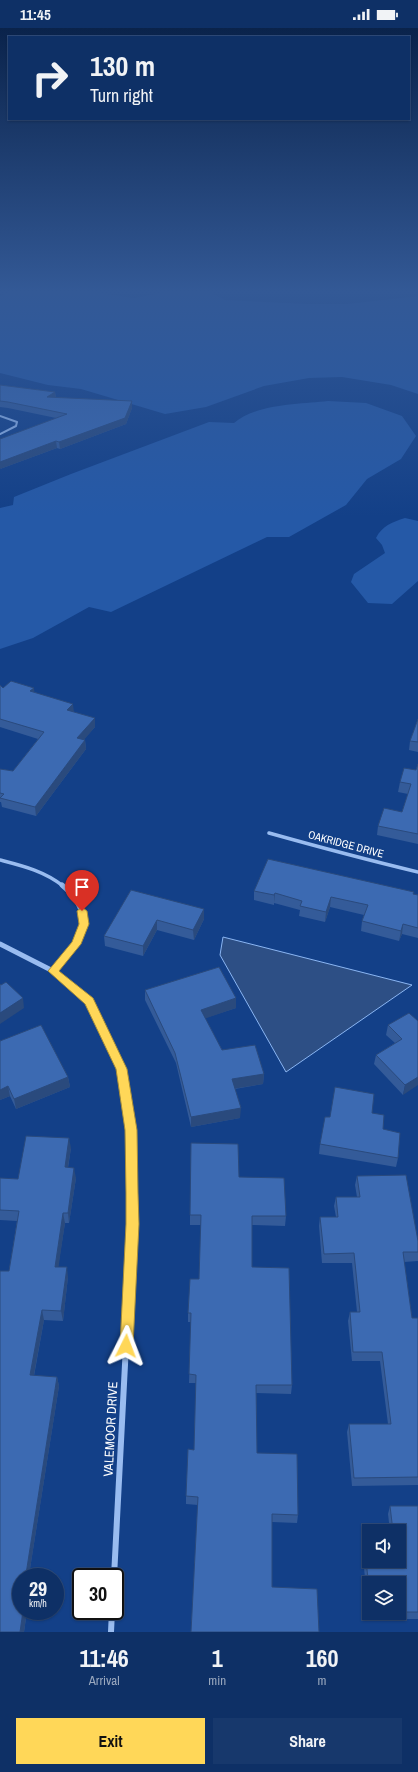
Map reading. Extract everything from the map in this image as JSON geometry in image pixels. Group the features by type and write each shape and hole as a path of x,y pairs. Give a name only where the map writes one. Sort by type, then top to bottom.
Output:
{"street":[{"path":"0,416 17,422 16,426 0,434"},
{"name":"OAKRIDGE DRIVE","path":"269,833 350,856 370,859 418,872"},
{"path":"0,860 32,868 59,880 73,894 82,911 84,924 76,944 53,971"},
{"name":"VALEMOOR DRIVE","path":"0,944 53,971 89,1001 122,1069 131,1130 132,1224 114,1568"},
{"path":"111,1632 112,1620"}],"shaded area":[{"path":"0,366 418,366 418,394 391,385 342,377 309,378 264,386 206,407 165,414 81,389 48,385 0,373"},
{"path":"328,401 366,403 402,416 416,436 401,459 367,479 346,505 289,537 267,537 111,612 89,607 33,638 0,649 0,508 13,505 14,497 209,422 234,423 243,417 266,408"},
{"path":"405,518 418,521 418,581 392,604 368,603 351,582 354,574 385,553 382,545 376,538 381,530 392,523"},
{"path":"223,937 412,985 286,1072 220,955"}],"building":[{"path":"0,385 55,392 47,397 132,401 125,418 59,442 56,441 0,462 0,439 67,414 0,401"},
{"path":"11,681 34,688 30,691 73,704 67,710 95,718 77,738 85,740 35,807 0,798 4,794 0,793 0,769 13,771 44,732 0,719 0,685 3,688"},
{"path":"418,719 418,742 410,741"},
{"path":"418,764 418,834 378,826 384,808 402,812 411,784 400,782 404,768 416,770"},
{"path":"268,859 414,892 413,894 418,895 418,928 403,924 401,931 362,921 368,905 331,897 326,912 300,906 302,901 275,893 274,895 254,891"},
{"path":"131,890 204,909 193,930 157,920 143,946 104,936"},
{"path":"219,967 236,998 201,1010 222,1050 255,1045 264,1074 232,1079 241,1108 191,1117 175,1053 145,990"},
{"path":"6,982 23,998 0,1013 0,984 1,985"},
{"path":"409,1013 418,1021 418,1077 405,1085 376,1055 402,1039 388,1025"},
{"path":"41,1025 68,1077 14,1099 8,1086 0,1090 0,1041"},
{"path":"335,1087 374,1094 372,1113 384,1115 383,1129 400,1133 398,1158 320,1144 325,1117 330,1117"},
{"path":"26,1136 69,1138 65,1167 74,1168 68,1213 63,1213 55,1267 67,1267 61,1311 42,1310 30,1375 57,1377 27,1568 12,1568 12,1620 22,1620 20,1632 0,1632 0,1271 9,1271 19,1211 0,1210 0,1178 18,1179"},
{"path":"191,1143 238,1144 239,1177 284,1178 286,1216 252,1216 252,1267 289,1268 292,1385 256,1385 257,1453 297,1454 298,1515 272,1514 272,1587 317,1589 319,1632 191,1632 198,1497 186,1496 188,1449 194,1450 196,1375 189,1374 191,1313 188,1313 190,1279 199,1279 201,1215 190,1215"},
{"path":"406,1175 418,1241 418,1252 403,1252 412,1318 418,1318 418,1477 354,1478 349,1424 391,1424 382,1352 353,1352 350,1312 360,1312 354,1253 324,1254 320,1217 338,1217 336,1197 360,1197 357,1176"},
{"path":"390,1506 418,1506 418,1612 406,1612 406,1576 368,1576 367,1568 406,1568 406,1524 392,1524"}],"route":[{"path":"82,911 84,924 76,944 53,971 89,1001 122,1069 131,1130 132,1193 132,1224 126,1346"}]}
